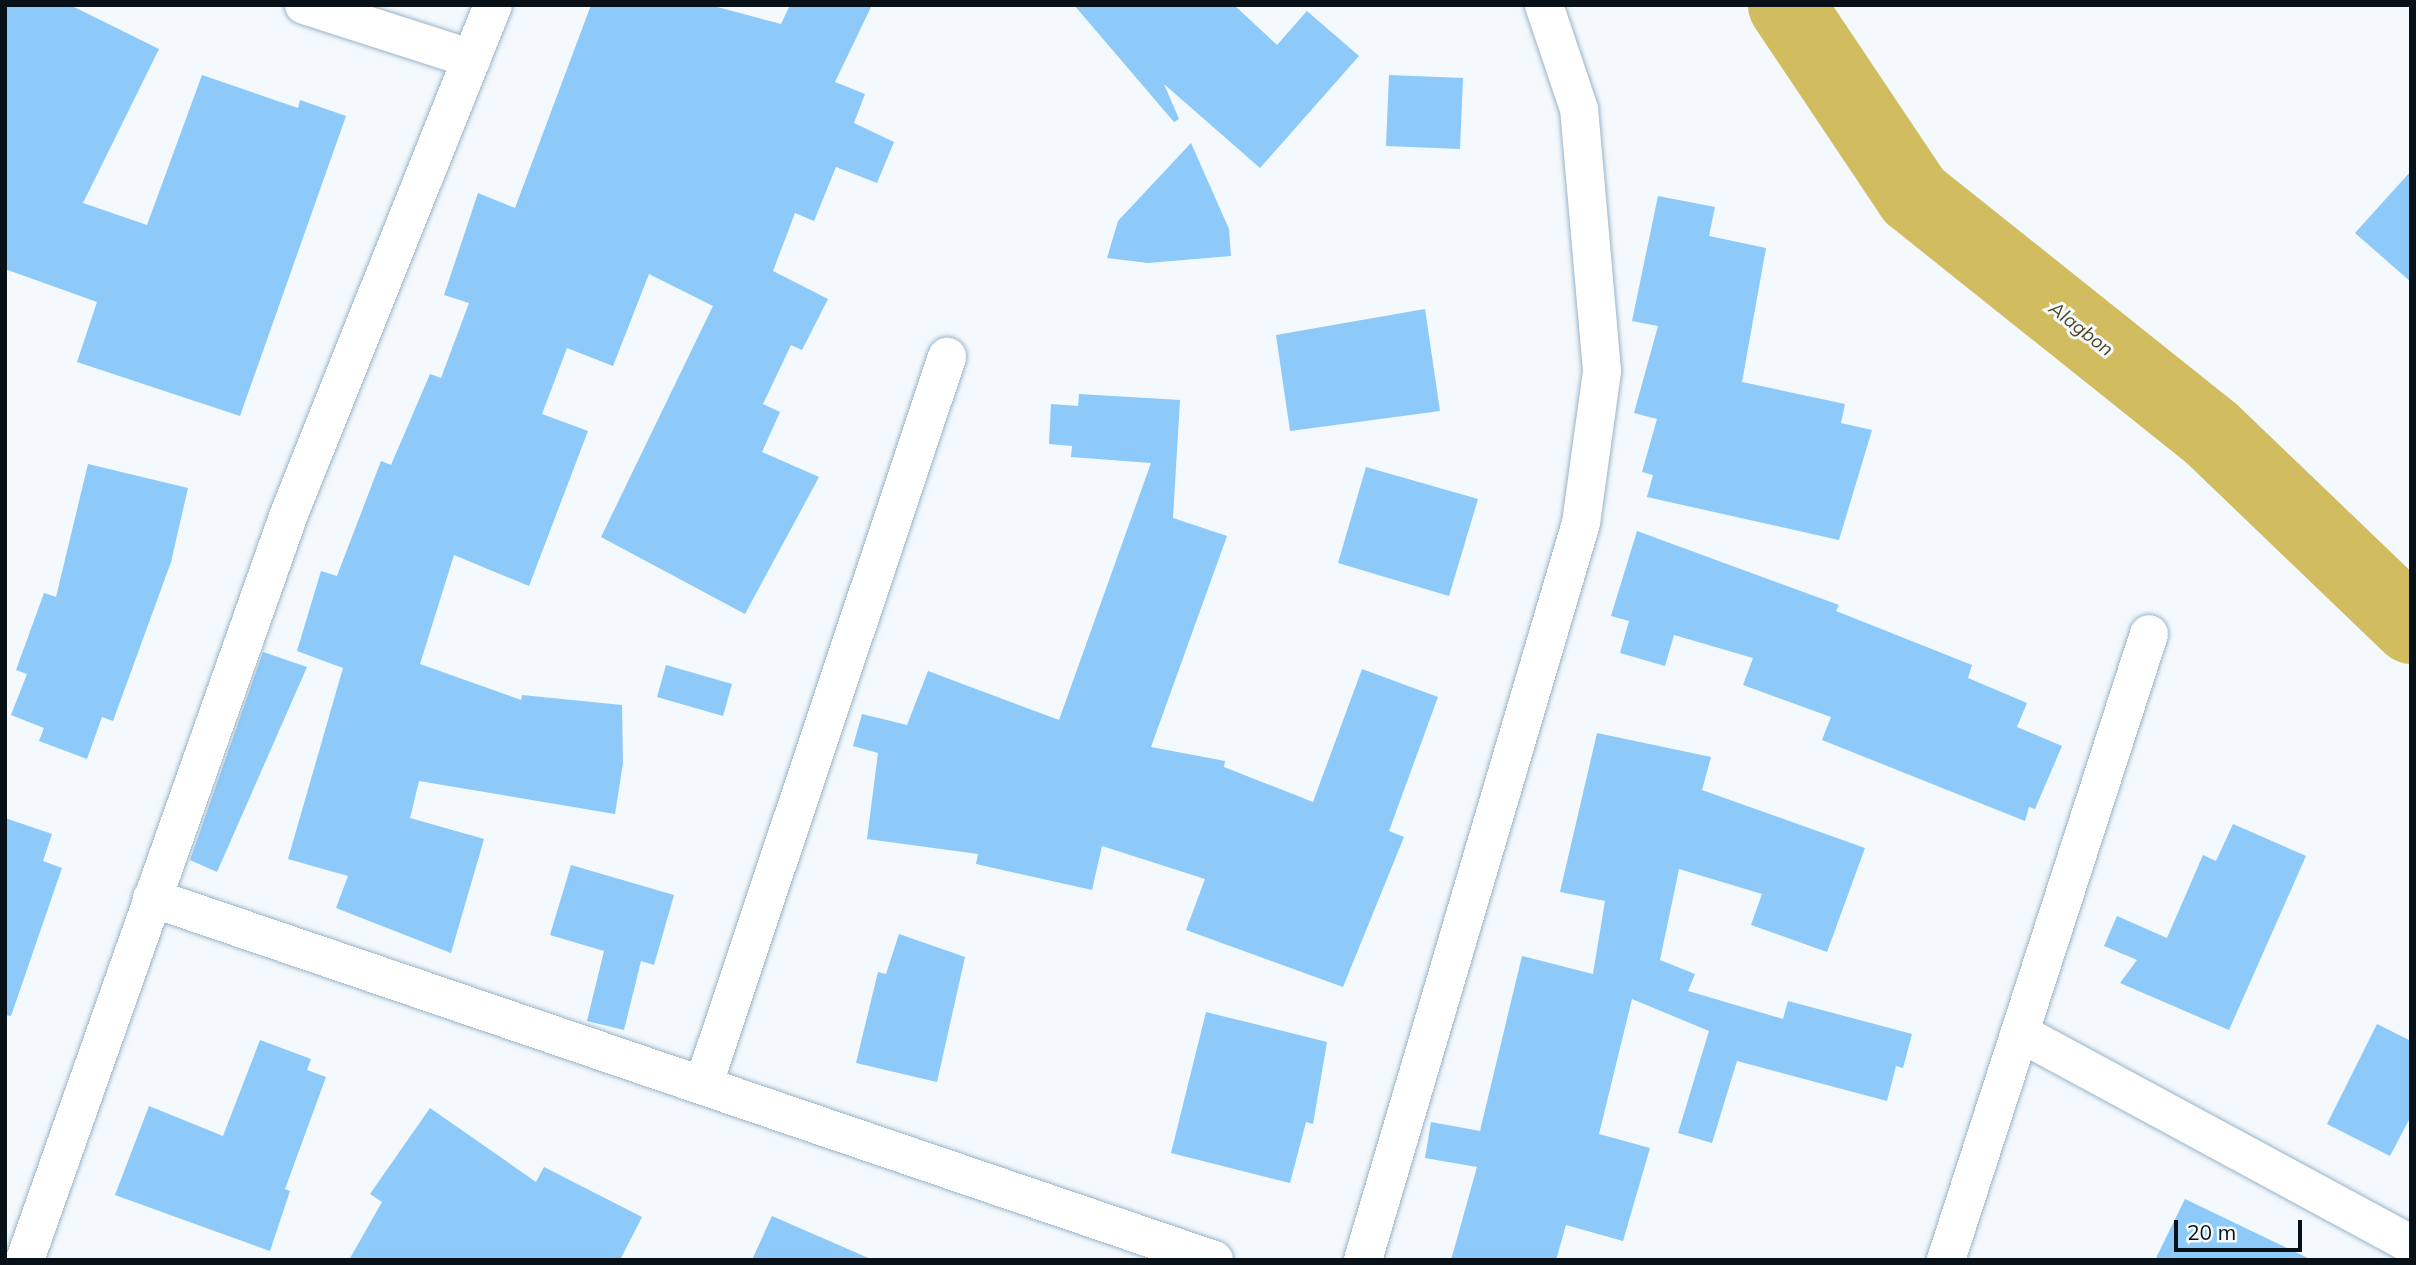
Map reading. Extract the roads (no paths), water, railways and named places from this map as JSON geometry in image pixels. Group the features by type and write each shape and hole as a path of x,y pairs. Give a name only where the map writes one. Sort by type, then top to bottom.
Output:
{"street":[{"path":"304,5 472,59"},
{"path":"25,1260 289,514 493,5"},
{"path":"1363,1260 1553,630 1583,509 1602,371 1579,109 1545,5"},
{"path":"704,1083 947,357"},
{"path":"1946,1260 2022,1034 2149,634"},
{"path":"152,898 704,1083 1214,1260"},
{"path":"2022,1034 2411,1244"}],"waterway":[{"name":"Alagbon","path":"1786,5 1913,195 2210,432 2411,625"}]}
